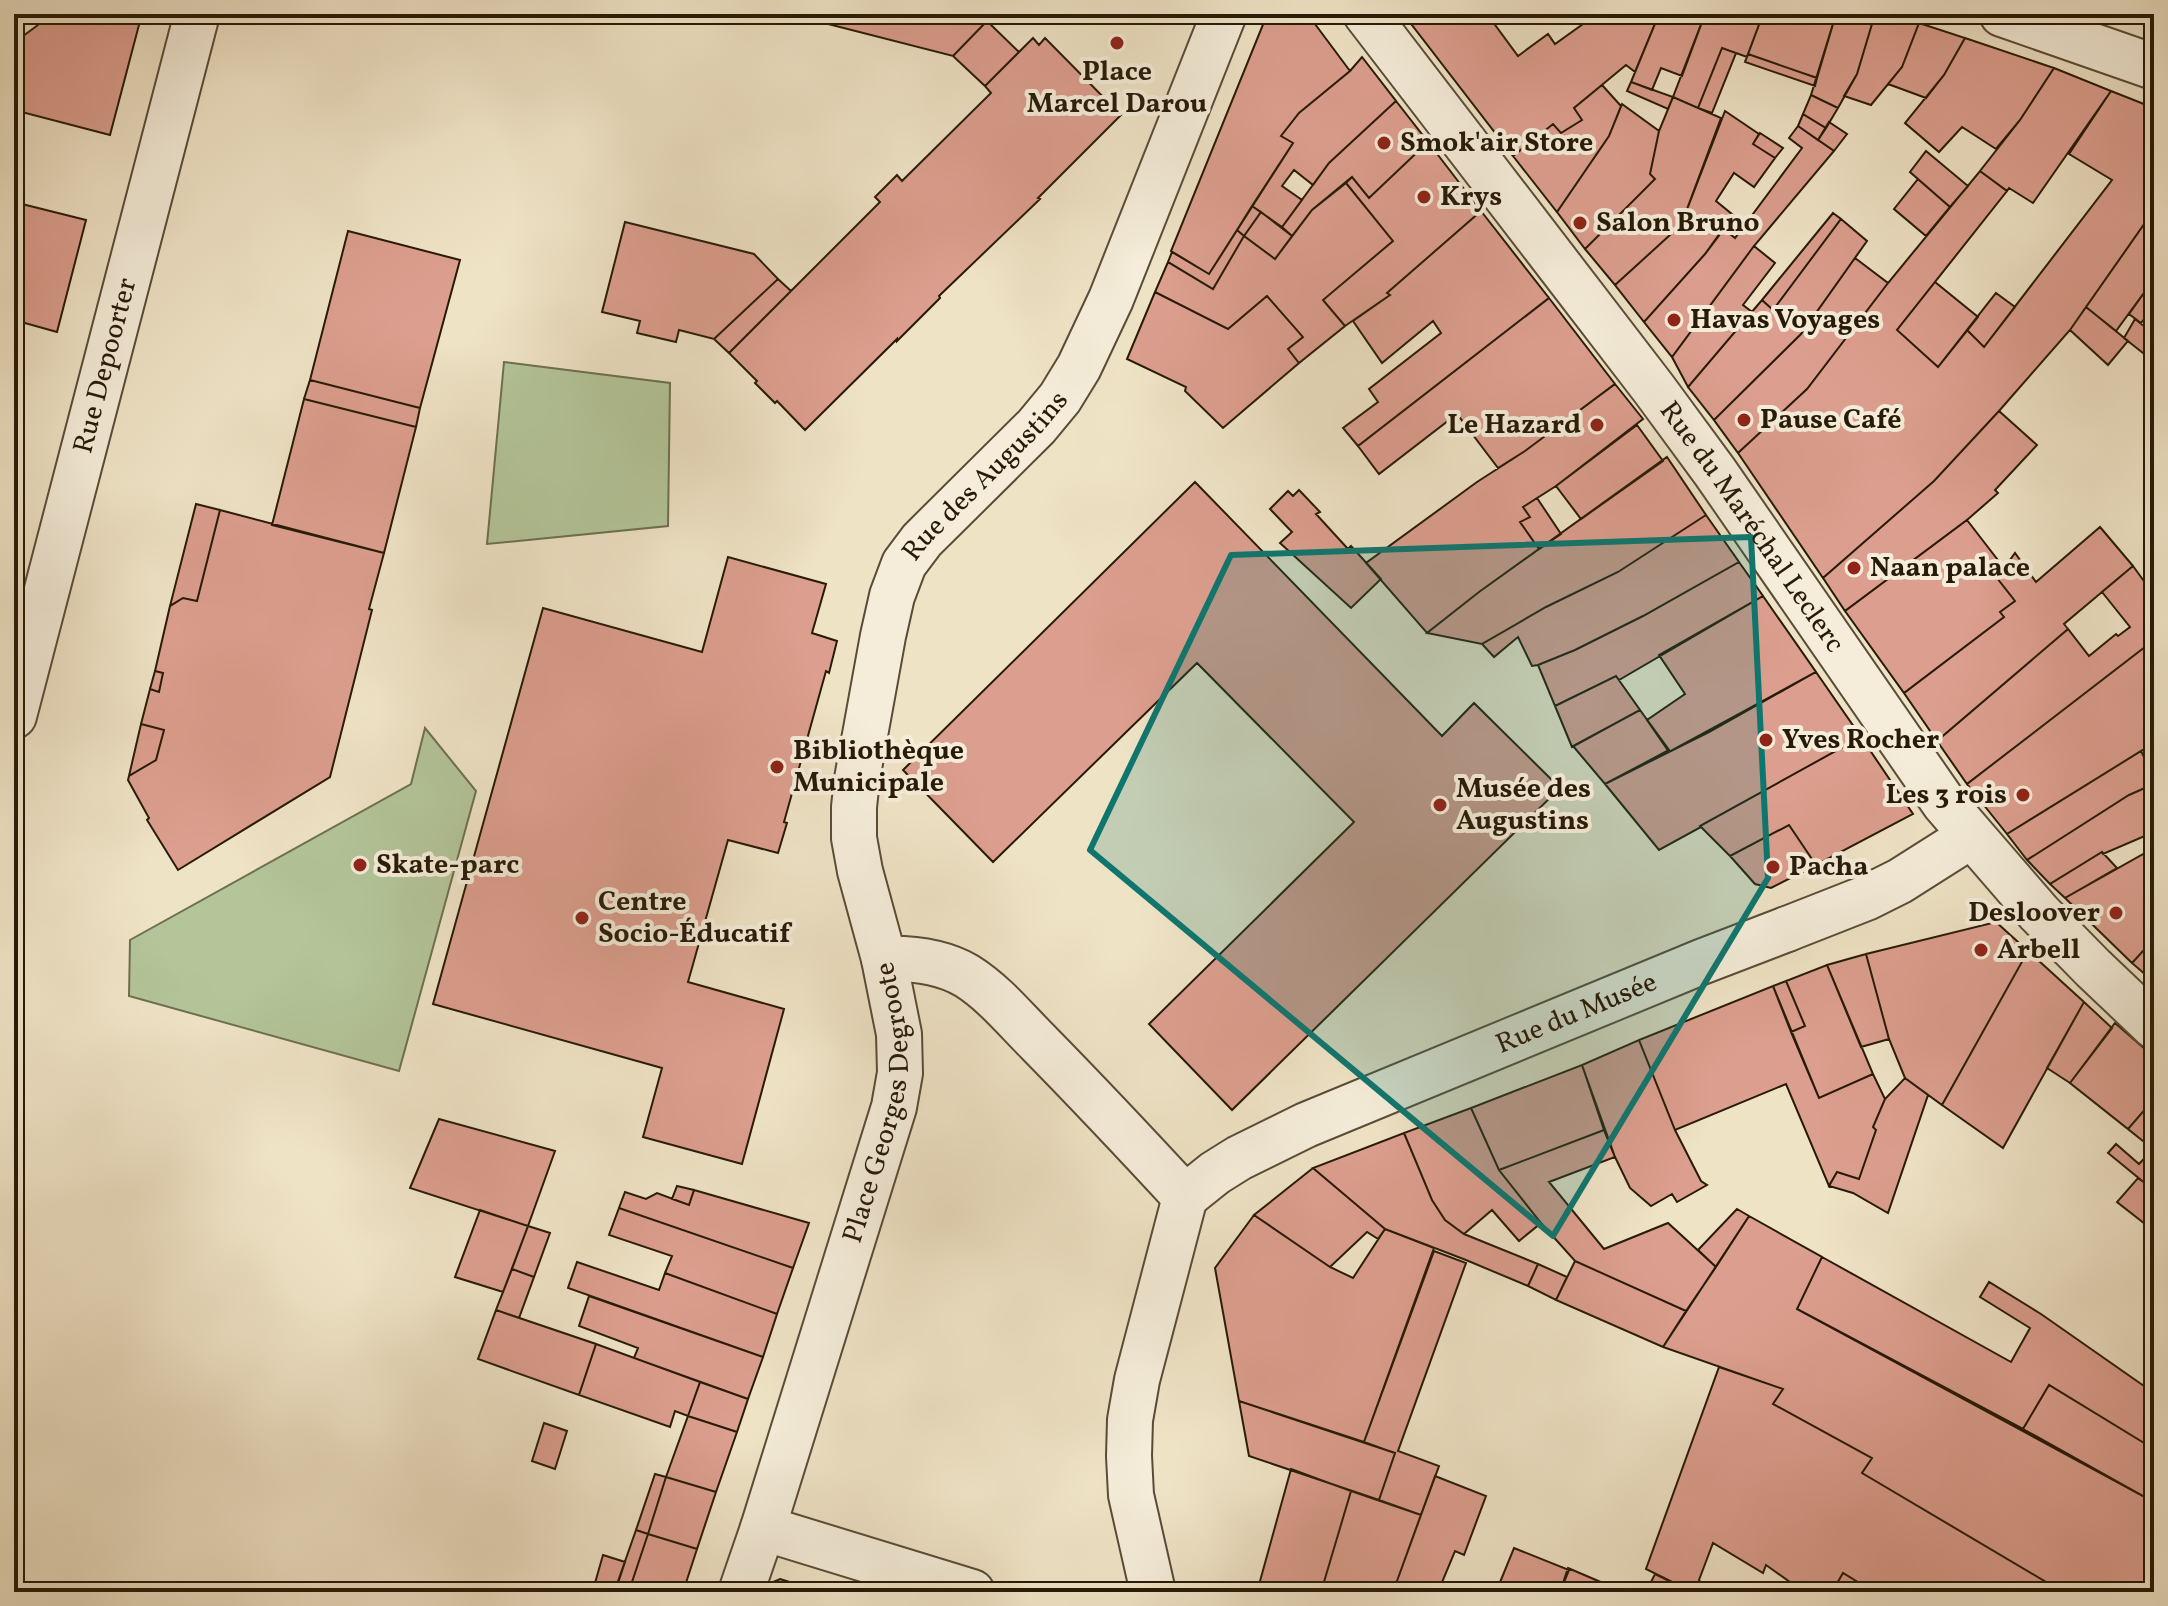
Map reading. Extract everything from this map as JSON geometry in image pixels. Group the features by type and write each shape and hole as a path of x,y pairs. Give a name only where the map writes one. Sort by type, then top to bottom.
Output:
{"street":[{"name":"Rue Depoorter","path":"14,716 197,14"},
{"name":"Rue des Augustins","path":"884,959 860,871 854,838 854,807 864,736 892,596 904,564 922,540 1036,427 1060,398 1079,367 1111,299 1224,14"},
{"name":"Rue du Maréchal Leclerc","path":"1366,14 1654,389 1715,472 1922,773 1971,836 2039,913 2154,1026"},
{"path":"2002,14 2154,67"},
{"name":"Rue du Musée","path":"1185,1197 1239,1158 1306,1125 1701,962 1866,898 1900,881 1971,836"},
{"name":"Place Georges Degroote","path":"741,1592 894,1107 900,1073 899,1034 884,959 913,958 937,963 966,976 991,995 1185,1197"},
{"path":"1153,1592 1131,1495 1130,1420 1137,1380 1185,1197"},
{"path":"763,1528 972,1592"}],"highlighted area":[{"path":"1751,537 1768,878 1553,1236 1090,850 1231,555"}],"green space":[{"path":"504,362 670,383 668,526 487,544"},
{"name":"Skate-parc","path":"425,728 476,791 399,1071 129,996 130,940 411,784"}],"building":[{"path":"41,14 106,14 140,21 110,135 14,110 15,42 38,25"},
{"path":"789,14 994,14 953,56"},
{"path":"1487,14 1518,56 1548,34 1555,44 1597,14 1659,14 1635,72 1626,65 1574,108 1582,120 1561,133 1553,124 1513,156 1405,16"},
{"path":"1659,14 1705,14 1682,76 1661,68 1652,90 1631,82"},
{"path":"1705,14 1763,14 1747,57 1722,48 1698,108 1673,97"},
{"path":"1763,14 1836,14 1817,78 1748,54"},
{"path":"1836,14 1875,14 1857,74 1838,108 1811,95"},
{"path":"1875,14 1893,14 1919,23 1902,67 1871,105 1844,96 1857,74"},
{"path":"1312,20 1350,71 1299,113 1281,136 1293,143 1209,274 1171,251 1264,22"},
{"path":"987,21 1019,52 985,86 953,56"},
{"path":"1919,23 1965,38 1944,75 1926,98 1888,84 1902,67"},
{"path":"1033,38 1039,45 1045,38 1121,115 805,430 755,383 757,381 729,353 880,202 875,197 897,175 902,181 991,93 985,86"},
{"path":"1965,38 2054,68 2020,120 1996,149 1962,127 1939,152 1905,123 1944,75"},
{"path":"1722,48 1736,53 1712,113 1698,108"},
{"path":"1748,54 1817,78 1815,86 1745,62"},
{"path":"1362,57 1396,101 1329,163 1313,185 1294,170 1282,186 1302,200 1282,227 1252,206 1293,143 1281,136 1299,113 1350,71"},
{"path":"2054,68 2111,91 2033,203 2009,188 2007,191 1980,171 2020,120"},
{"path":"1631,82 1673,97 1668,109 1627,91"},
{"path":"1602,85 1621,106 1609,136 1557,212 1513,156 1553,124 1561,133 1582,120 1574,108"},
{"path":"2111,91 2154,108 2154,210 2070,330 1999,411 1934,481 1823,578 1738,453 1807,389 1888,283 1980,171 2007,191 1897,330 1938,367 1967,330 1984,347 2112,180 2069,154"},
{"path":"1811,95 1838,108 1826,128 1803,114"},
{"path":"1673,97 1721,118 1681,225 1615,285 1585,249 1655,179 1650,174 1659,131"},
{"path":"1396,101 1428,142 1369,198 1352,177 1312,210 1292,236 1282,227 1329,163"},
{"path":"1622,104 1659,131 1650,174 1655,179 1585,249 1557,212 1609,136"},
{"path":"1725,111 1759,134 1753,144 1775,158 1754,187 1734,173 1716,201 1733,215 1705,254 1644,322 1615,285 1681,225"},
{"path":"1803,114 1826,128 1818,140 1798,126"},
{"path":"1829,122 1847,134 1834,151 1818,140"},
{"path":"1798,126 1834,151 1754,246 1672,357 1644,322 1724,229 1735,238 1802,148 1789,138"},
{"path":"1760,133 1783,148 1775,158 1753,144"},
{"path":"1428,142 1481,211 1387,293 1390,295 1345,326 1323,300 1393,241 1346,183 1352,177 1369,198"},
{"path":"1926,151 1968,186 1950,207 1910,172"},
{"path":"1918,179 1950,207 1926,236 1894,209"},
{"path":"1346,183 1393,241 1323,300 1345,326 1299,363 1288,349 1303,337 1267,296 1228,329 1155,292 1168,262 1213,289 1244,236 1275,259 1312,210"},
{"path":"14,202 86,220 57,332 14,320"},
{"path":"1252,206 1261,212 1244,236 1237,230"},
{"path":"2154,210 2154,279 2116,331 2086,307"},
{"path":"1481,211 1549,298 1358,446 1343,428 1378,402 1369,389 1441,333 1433,321 1382,363 1353,321 1390,295 1387,293"},
{"path":"1261,212 1292,236 1275,259 1244,236"},
{"path":"1833,213 1841,219 1773,310 1762,300"},
{"path":"1841,219 1867,241 1801,334 1714,420 1688,387 1762,300 1773,310"},
{"path":"625,222 754,254 778,279 714,339 679,330 676,342 637,333 640,321 602,312"},
{"path":"1237,230 1244,236 1213,289 1168,262 1172,252 1209,274"},
{"path":"348,231 460,260 420,408 310,380"},
{"path":"1754,246 1775,263 1743,305 1752,312 1688,387 1672,357"},
{"path":"1855,258 1888,283 1807,389 1738,453 1714,420 1801,334"},
{"path":"778,279 791,291 729,353 714,339"},
{"path":"2154,279 2154,306 2141,323 2129,314"},
{"path":"1935,282 1978,317 1938,367 1897,330"},
{"path":"1155,292 1228,329 1267,296 1303,337 1288,349 1299,363 1223,428 1185,391 1186,387 1127,359"},
{"path":"1996,293 2015,307 1984,347 1967,330"},
{"path":"1549,298 1615,384 1498,468 1457,414 1379,474 1358,446"},
{"path":"2086,307 2128,341 2108,365 2070,330"},
{"path":"2135,319 2154,334 2154,351 2148,357 2124,338"},
{"path":"310,380 420,408 416,427 304,399"},
{"path":"1615,384 1643,419 1556,486 1523,507 1530,517 1520,522 1539,549 1427,633 1366,563"},
{"path":"304,399 416,427 384,553 272,525"},
{"path":"1999,411 2037,445 1995,490 1998,493 1967,520 1845,611 1823,578 1934,481"},
{"path":"1637,425 1663,461 1581,519 1556,486"},
{"path":"1667,457 1706,515 1618,572 1546,607 1482,644 1427,633 1479,592"},
{"name":"Musée des Augustins","path":"1195,482 1442,736 1474,703 1560,788 1232,1110 1149,1024 1354,822 1197,663 993,862 903,770"},
{"path":"1299,490 1348,549 1351,546 1381,579 1351,608 1280,543 1292,532 1270,509 1288,491 1293,496"},
{"path":"1537,498 1561,534 1539,549 1520,522 1530,517 1523,507"},
{"path":"196,504 220,510 197,601 183,598 170,606"},
{"path":"220,510 384,553 330,777 178,870 147,820 149,818 128,780 129,776 156,760 164,730 141,724 150,689 159,692 163,673 155,671 170,606 183,598 197,601"},
{"path":"1706,515 1739,562 1643,616 1538,665 1532,666 1518,637 1494,657 1482,644 1546,607 1618,572"},
{"path":"1967,520 2004,568 1997,578 2015,601 2000,612 2004,617 1904,693 1845,611"},
{"path":"2100,527 2133,566 2064,624 2068,629 1937,741 1904,693 2004,617 2000,612 2015,601 1997,578 2015,553 2036,582"},
{"name":"Centre Socio-Éducatif","path":"728,557 826,584 812,633 837,641 829,673 826,671 778,853 728,840 688,982 784,1009 742,1164 643,1137 662,1068 433,1004 543,608 702,652"},
{"path":"1739,562 1763,596 1619,680 1616,676 1555,706 1538,665 1643,616"},
{"path":"2133,566 2154,595 2154,640 1967,784 1937,741 2068,629 2089,656 2130,627 2102,592"},
{"path":"1763,596 1816,672 1669,752 1647,720 1685,694 1659,655"},
{"path":"2154,640 2154,743 2007,834 1967,784"},
{"path":"155,671 163,673 159,692 150,689"},
{"path":"1816,672 1861,737 1659,850 1605,784 1709,732"},
{"path":"1616,676 1640,710 1572,747 1555,706"},
{"path":"1640,710 1669,750 1605,784 1573,746"},
{"path":"141,724 164,730 156,760 129,776"},
{"path":"1861,737 1913,814 1816,865 1789,825 1730,856 1700,826"},
{"path":"2141,751 2154,777 2154,784 2129,795 2027,860 2007,834"},
{"path":"2154,784 2154,832 2102,852 2050,884 2027,860 2129,795"},
{"path":"1789,825 1816,865 1771,888 1755,884 1730,856"},
{"path":"2154,848 2154,939 2132,963 2065,898"},
{"path":"2102,852 2117,868 2065,898 2050,884"},
{"path":"1996,922 2028,951 1942,1105 1905,1078 1889,1039 1866,954"},
{"path":"2154,939 2154,982 2132,963"},
{"path":"2028,951 2084,1002 2003,1148 1942,1105"},
{"path":"1866,954 1889,1039 1861,1047 1827,965"},
{"path":"1827,965 1873,1074 1819,1098 1791,1032 1805,1026 1786,981"},
{"path":"1786,981 1805,1026 1791,1032 1773,986"},
{"path":"1773,986 1819,1098 1873,1074 1885,1099 1873,1127 1876,1130 1859,1179 1837,1172 1829,1186 1786,1084 1675,1130 1639,1040"},
{"path":"2084,1002 2112,1028 2070,1083 2047,1068"},
{"path":"2115,1023 2154,1057 2154,1099 2128,1129 2070,1083"},
{"path":"1639,1040 1675,1130 1701,1181 1707,1185 1677,1202 1672,1194 1651,1206 1630,1188 1615,1157 1582,1065"},
{"path":"1582,1065 1604,1130 1499,1170 1471,1108"},
{"path":"1905,1078 1928,1095 1888,1213 1853,1193 1829,1186 1837,1172 1859,1179 1876,1130 1873,1127 1885,1099"},
{"path":"2154,1099 2154,1175 2146,1184 2108,1153 2116,1144 2139,1164 2153,1149 2128,1129"},
{"path":"1471,1108 1499,1170 1541,1223 1519,1241 1492,1210 1464,1234 1445,1220 1432,1200 1404,1133"},
{"path":"439,1119 555,1151 528,1226 410,1188"},
{"path":"1604,1130 1615,1157 1549,1182 1604,1249 1668,1223 1716,1267 1686,1311 1575,1261 1499,1170"},
{"path":"1404,1133 1432,1200 1445,1220 1464,1234 1538,1264 1528,1286 1385,1229 1313,1168"},
{"path":"1313,1168 1385,1229 1378,1239 1367,1232 1330,1267 1254,1215"},
{"path":"2138,1178 2154,1190 2154,1231 2117,1202"},
{"path":"677,1186 694,1190 689,1205 672,1199"},
{"path":"694,1190 809,1223 793,1268 619,1208 625,1192 646,1199 657,1193 689,1205"},
{"path":"619,1208 793,1268 777,1314 665,1273 672,1256 609,1235"},
{"path":"1737,1209 1749,1216 1716,1267 1698,1250"},
{"path":"480,1210 528,1226 503,1292 455,1277"},
{"path":"1254,1215 1330,1267 1353,1278 1385,1229 1434,1248 1364,1442 1239,1401 1215,1268"},
{"path":"1749,1216 1822,1257 1797,1309 2154,1502 2154,1592 2063,1592 1862,1473 1872,1458 1773,1404 1783,1389 1663,1347"},
{"path":"528,1226 550,1233 534,1277 512,1269"},
{"path":"1434,1251 1466,1263 1398,1451 1439,1466 1421,1515 1379,1500 1395,1453 1364,1442"},
{"path":"1822,1257 2011,1362 2030,1328 1980,1297 1989,1282 2041,1314 2154,1393 2154,1449 2049,1385 2023,1429 1797,1309"},
{"path":"1575,1261 1686,1311 1663,1347 1556,1300"},
{"path":"577,1262 659,1290 665,1273 777,1314 763,1357 568,1288"},
{"path":"1538,1264 1567,1277 1556,1300 1528,1286"},
{"path":"512,1269 534,1277 519,1318 496,1310"},
{"path":"589,1296 763,1357 748,1399 634,1358 638,1348 579,1326"},
{"path":"496,1310 596,1344 579,1395 478,1359"},
{"path":"596,1344 700,1382 688,1416 675,1411 670,1427 579,1395"},
{"path":"1719,1367 1783,1389 1773,1404 1872,1458 1862,1473 2063,1592 1874,1592 1843,1573 1832,1592 1804,1592 1766,1565 1763,1573 1713,1543 1697,1592 1646,1569"},
{"path":"700,1382 748,1399 737,1432 688,1416"},
{"path":"2049,1385 2154,1449 2154,1502 2023,1429"},
{"path":"1239,1401 1395,1453 1379,1500 1249,1456"},
{"path":"688,1416 737,1432 716,1492 666,1477"},
{"path":"544,1423 567,1431 555,1469 532,1461"},
{"path":"1291,1469 1351,1491 1321,1592 1257,1592"},
{"path":"655,1474 666,1477 648,1534 636,1530"},
{"path":"1435,1476 1486,1496 1464,1555 1455,1551 1438,1592 1393,1592"},
{"path":"666,1477 716,1492 697,1549 648,1534"},
{"path":"1351,1491 1421,1515 1393,1592 1321,1592"},
{"path":"636,1530 648,1534 629,1591 616,1587"},
{"path":"648,1534 697,1549 683,1592 629,1591"},
{"path":"1514,1548 1569,1570 1560,1592 1496,1592"},
{"path":"603,1555 625,1562 615,1592 593,1590"},
{"path":"1568,1568 1624,1592 1560,1592"},
{"path":"1843,1573 1874,1592 1832,1592"},
{"path":"1655,1574 1692,1592 1646,1592"},
{"path":"780,1579 812,1589 812,1592 764,1592 766,1585"}],"place":[{"name":"Place Marcel Darou","path":"1117,43"},
{"name":"Smok'air Store","path":"1384,143"},
{"name":"Krys","path":"1424,197"},
{"name":"Salon Bruno","path":"1580,223"},
{"name":"Havas Voyages","path":"1674,320"},
{"name":"Pause Café","path":"1744,420"},
{"name":"Le Hazard","path":"1597,425"},
{"name":"Naan palace","path":"1854,568"},
{"name":"Yves Rocher","path":"1766,740"},
{"name":"Bibliothèque Municipale","path":"777,767"},
{"name":"Les 3 rois","path":"2023,795"},
{"name":"Musée des Augustins","path":"1440,805"},
{"name":"Skate-parc","path":"360,865"},
{"name":"Pacha","path":"1773,867"},
{"name":"Desloover","path":"2116,913"},
{"name":"Centre Socio-Éducatif","path":"582,918"},
{"name":"Arbell","path":"1981,950"}]}
